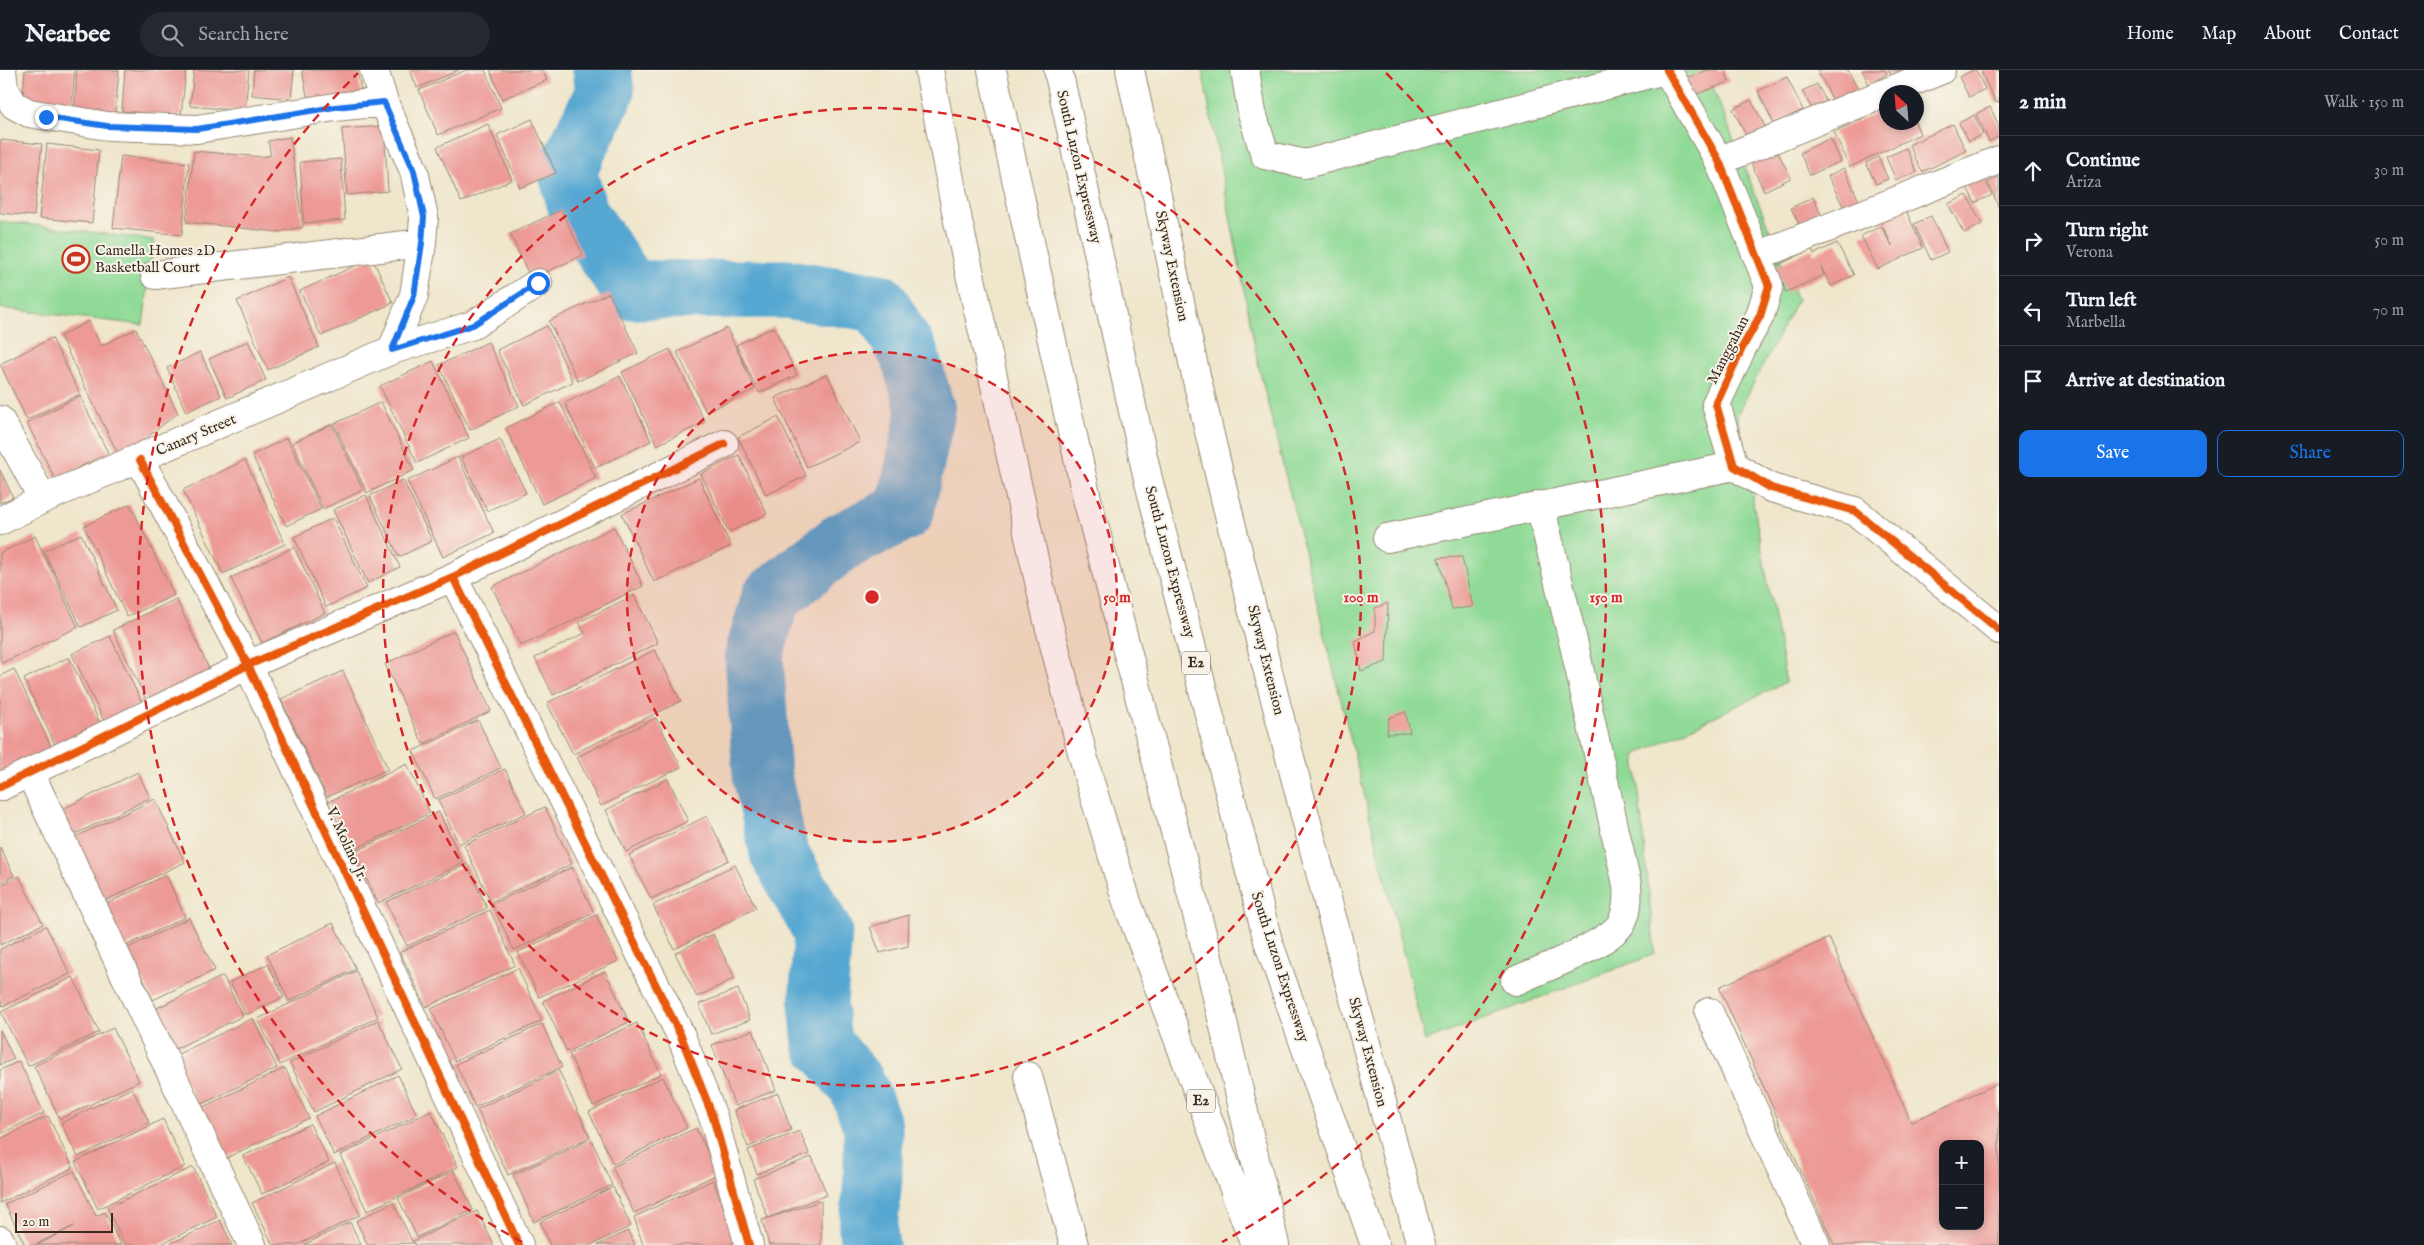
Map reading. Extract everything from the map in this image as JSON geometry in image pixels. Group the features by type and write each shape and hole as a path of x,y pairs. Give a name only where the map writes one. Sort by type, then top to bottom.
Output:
{"main road":[{"path":"2,70 4,88 14,104 29,113 107,126 197,129 335,107 384,102"},
{"path":"374,70 384,102 414,171 424,217 414,296 392,350"},
{"name":"E2","path":"929,70 958,221 1046,617 1089,779 1127,902 1255,1245"},
{"path":"992,70 1087,499 1204,941 1275,1245"},
{"name":"South Luzon Expressway","path":"1058,70 1148,479 1268,941 1375,1245"},
{"name":"Skyway Extension","path":"1130,70 1195,368 1278,706 1341,955 1422,1245"},
{"name":"Manggahan","path":"1245,70 1252,113 1265,155 1305,164 1590,80 1666,70 1719,161 1769,286 1760,316 1742,348 1716,404 1734,466"},
{"path":"1719,161 1941,70"},
{"path":"1758,256 1999,160"},
{"path":"155,275 422,243"},
{"name":"Canary Street","path":"0,521 43,500 140,460 392,350 473,325 538,283"},
{"path":"0,420 43,500"},
{"path":"0,787 248,664 453,577 724,444"},
{"name":"V. Molino Jr.","path":"140,460 248,664 519,1245"},
{"path":"1387,538 1734,466 1771,488 1855,510 1999,630"},
{"path":"1515,981 1604,940 1621,924 1628,904 1628,885 1574,645 1540,505"},
{"path":"453,577 681,1036 713,1117 749,1245"},
{"path":"30,773 252,1245"},
{"path":"1709,1012 1816,1245"},
{"path":"1028,1076 1074,1245"},
{"path":"0,1240 2,1245"}],"green space":[{"path":"1202,70 1706,70 1797,300 1737,415 1786,682 1635,755 1655,954 1425,1041 1259,368"},
{"name":"Camella Homes 2D Basketball Court","path":"0,221 154,240 143,325 0,308"}],"building":[{"path":"25,70 75,70 71,112 22,108"},
{"path":"77,70 119,70 115,115 74,111"},
{"path":"125,70 186,70 181,116 122,111"},
{"path":"194,70 249,70 245,111 190,106"},
{"path":"254,70 294,70 291,99 252,95"},
{"path":"302,70 357,70 362,96 309,106"},
{"path":"410,70 459,70 417,88"},
{"path":"466,70 485,70 501,108 438,135 419,90"},
{"path":"490,70 542,70 547,80 502,99"},
{"path":"1708,70 1725,70 1729,82 1692,96 1686,78"},
{"path":"1817,70 1848,70 1858,90 1834,102"},
{"path":"1862,70 1885,70 1887,74 1869,84"},
{"path":"1889,70 1905,70 1892,76"},
{"path":"1976,70 1985,89 1969,97 1959,77"},
{"path":"1984,70 1999,70 1999,102 1996,103 1981,72"},
{"path":"1787,77 1803,110 1774,124 1758,91"},
{"path":"1817,84 1829,107 1815,114 1802,91"},
{"path":"1751,100 1767,130 1748,139 1733,109"},
{"path":"1990,107 1999,126 1999,136 1989,142 1976,114"},
{"path":"1879,111 1879,130 1918,130 1920,134 1850,167 1834,132"},
{"path":"1974,115 1983,134 1969,141 1959,123"},
{"path":"532,119 556,173 520,188 497,135"},
{"path":"488,124 512,180 461,202 437,147"},
{"path":"1953,124 1966,151 1922,172 1909,145"},
{"path":"384,126 388,191 347,195 342,129"},
{"path":"290,137 303,227 278,232 186,222 194,151 262,157 271,155 268,141"},
{"path":"1830,138 1841,161 1810,175 1800,153"},
{"path":"0,140 42,144 34,216 0,213"},
{"path":"47,144 99,150 92,223 39,218"},
{"path":"1906,148 1917,172 1896,180 1886,157"},
{"path":"1777,151 1791,178 1764,191 1751,163"},
{"path":"121,156 189,163 182,235 113,228"},
{"path":"1878,157 1888,179 1876,184 1866,163"},
{"path":"341,159 345,220 304,223 300,162"},
{"path":"1844,168 1859,201 1844,208 1828,176"},
{"path":"1983,175 1992,195 1975,203 1965,183"},
{"path":"1999,177 1999,208 1988,182"},
{"path":"1967,195 1982,224 1964,233 1948,204"},
{"path":"1813,197 1823,219 1802,230 1791,208"},
{"path":"1904,206 1923,248 1878,269 1861,236 1881,226 1892,246 1879,218"},
{"path":"561,210 583,255 531,279 510,234"},
{"path":"1931,216 1948,252 1931,260 1914,224"},
{"path":"1837,243 1854,275 1831,286 1821,267 1824,275 1786,292 1774,267 1812,249 1814,254"},
{"path":"372,258 393,303 321,336 300,291"},
{"path":"288,277 319,347 268,370 237,301"},
{"path":"609,293 638,353 578,381 549,321"},
{"path":"89,321 101,346 136,329 178,413 120,458 60,336"},
{"path":"547,326 573,382 524,405 497,350"},
{"path":"774,327 797,375 759,393 736,345"},
{"path":"727,328 755,389 706,412 677,352"},
{"path":"52,338 80,394 27,420 0,364"},
{"path":"248,341 266,380 227,398 209,359"},
{"path":"488,342 519,406 470,430 439,365"},
{"path":"670,349 705,422 657,445 622,372"},
{"path":"200,352 221,396 186,412 167,368"},
{"path":"433,361 469,438 417,463 380,386"},
{"path":"827,374 860,442 807,467 775,398"},
{"path":"620,376 651,441 595,468 565,403"},
{"path":"80,396 108,453 55,479 27,423"},
{"path":"381,402 414,470 367,493 334,424"},
{"path":"560,402 596,478 542,504 506,428"},
{"path":"778,417 806,476 766,495 738,437"},
{"path":"332,424 363,490 323,509 292,443"},
{"path":"287,438 321,509 286,526 252,455"},
{"path":"500,439 526,493 487,511 461,457"},
{"path":"739,455 767,514 729,532 701,474"},
{"path":"458,457 494,533 443,557 407,481"},
{"path":"245,460 285,544 223,574 183,490"},
{"path":"0,470 13,497 0,503"},
{"path":"699,478 731,546 654,582 622,514"},
{"path":"403,480 432,541 399,557 370,496"},
{"path":"366,495 400,567 368,583 333,510"},
{"path":"130,504 174,595 127,617 84,526"},
{"path":"333,518 367,588 326,607 294,537"},
{"path":"614,527 643,586 521,646 492,587"},
{"path":"81,534 117,610 81,627 44,551"},
{"path":"35,536 78,627 2,663 0,660 0,553"},
{"path":"294,547 325,613 262,643 231,578"},
{"path":"1462,557 1473,607 1452,609 1438,558"},
{"path":"634,595 658,643 553,695 535,658 585,633 579,622"},
{"path":"176,599 212,675 149,706 113,630"},
{"path":"1388,603 1386,662 1361,671 1355,641 1375,631 1375,608"},
{"path":"454,631 491,711 423,744 385,664"},
{"path":"110,636 142,703 104,721 72,654"},
{"path":"655,650 681,701 573,754 547,703"},
{"path":"69,657 105,734 60,755 24,679"},
{"path":"14,669 55,755 0,781 0,676"},
{"path":"343,671 388,769 327,797 281,699"},
{"path":"1406,712 1410,733 1387,734 1389,718"},
{"path":"656,718 681,767 601,806 577,757"},
{"path":"478,720 501,768 435,799 413,751"},
{"path":"407,764 430,813 351,851 328,802"},
{"path":"505,769 526,813 459,844 438,800"},
{"path":"138,772 150,798 67,838 55,813"},
{"path":"668,779 688,821 626,852 606,810"},
{"path":"155,799 185,862 100,903 69,840"},
{"path":"545,807 572,864 491,902 464,845"},
{"path":"439,812 463,863 378,903 354,852"},
{"path":"707,816 729,860 651,899 629,855"},
{"path":"0,847 14,876 0,883"},
{"path":"467,864 487,908 407,946 386,902"},
{"path":"735,865 756,908 674,949 653,905"},
{"path":"572,867 594,913 514,950 492,904"},
{"path":"166,875 185,917 124,947 104,905"},
{"path":"19,876 43,924 0,945 0,886"},
{"path":"490,910 515,965 426,1007 400,952"},
{"path":"596,915 618,961 539,997 518,952"},
{"path":"909,915 908,946 880,953 870,927"},
{"path":"189,918 215,970 153,1000 128,948"},
{"path":"333,923 356,969 289,1001 267,955"},
{"path":"46,926 70,974 3,1006 0,999 0,949"},
{"path":"713,934 735,978 697,997 675,953"},
{"path":"1829,938 1911,1122 1999,1083 1999,1245 1834,1245 1719,987"},
{"path":"268,964 284,997 246,1015 230,982"},
{"path":"518,968 542,1021 455,1061 431,1009"},
{"path":"356,971 378,1017 280,1065 258,1019"},
{"path":"605,971 629,1022 567,1052 543,1001"},
{"path":"223,976 243,1016 175,1049 155,1009"},
{"path":"73,977 99,1032 28,1066 1,1012"},
{"path":"738,989 750,1020 711,1034 699,1004"},
{"path":"253,1018 277,1068 198,1106 174,1056"},
{"path":"378,1020 402,1069 314,1112 290,1063"},
{"path":"637,1023 661,1074 593,1106 569,1054"},
{"path":"542,1024 562,1067 475,1107 456,1064"},
{"path":"113,1028 139,1081 60,1119 34,1066"},
{"path":"0,1030 14,1059 0,1065"},
{"path":"753,1030 776,1090 735,1106 712,1045"},
{"path":"19,1061 44,1113 0,1134 0,1070"},
{"path":"285,1068 309,1118 224,1159 199,1109"},
{"path":"559,1071 590,1137 508,1175 477,1109"},
{"path":"398,1075 417,1115 334,1155 315,1116"},
{"path":"663,1077 687,1128 613,1164 589,1112"},
{"path":"132,1088 149,1122 78,1157 61,1123"},
{"path":"778,1093 791,1130 748,1147 734,1110"},
{"path":"431,1111 458,1167 367,1211 340,1155"},
{"path":"48,1116 73,1168 0,1203 0,1139"},
{"path":"163,1119 185,1166 98,1209 75,1162"},
{"path":"310,1124 329,1162 262,1194 243,1156"},
{"path":"696,1128 718,1174 634,1213 612,1167"},
{"path":"800,1131 809,1154 757,1174 748,1150"},
{"path":"591,1139 612,1185 534,1222 513,1175"},
{"path":"812,1157 827,1195 768,1218 753,1179"},
{"path":"335,1163 360,1215 297,1245 273,1245 252,1203"},
{"path":"193,1167 217,1217 159,1245 125,1245 107,1208"},
{"path":"74,1171 96,1216 105,1212 121,1245 37,1245 74,1226 35,1245 25,1245 5,1204"},
{"path":"454,1171 473,1210 417,1237 398,1198"},
{"path":"713,1180 736,1242 727,1245 643,1245 634,1217"},
{"path":"613,1187 631,1226 591,1245 550,1245 540,1222"},
{"path":"821,1201 821,1245 769,1245 762,1220"},
{"path":"393,1202 413,1243 368,1245 356,1221"},
{"path":"477,1211 494,1245 415,1245 413,1241"},
{"path":"220,1220 232,1245 168,1245"},
{"path":"350,1222 361,1245 304,1245"},
{"path":"628,1231 635,1245 598,1245"}],"waterway":[{"path":"602,70 605,92 567,170 579,214 631,290 787,289 879,303 909,354 926,411 905,511 840,543 771,597 754,655 762,776 779,853 823,932 818,1004 822,1043 857,1085 873,1127 873,1178 868,1231 870,1245"}],"cycle path":[{"path":"1667,70 1719,161 1769,286 1760,316 1742,348 1716,404 1734,466 1771,488 1855,511 1999,630"},
{"path":"0,787 248,665 453,577 724,444"},
{"path":"140,460 248,665 519,1245"},
{"path":"453,577 681,1036 713,1117 749,1245"}],"place":[{"name":"Camella Homes 2D Basketball Court","path":"76,259"}],"route":[{"path":"46,117 107,126 197,129 335,107 384,102 414,171 424,217 414,296 392,350 473,325 538,283"}]}
